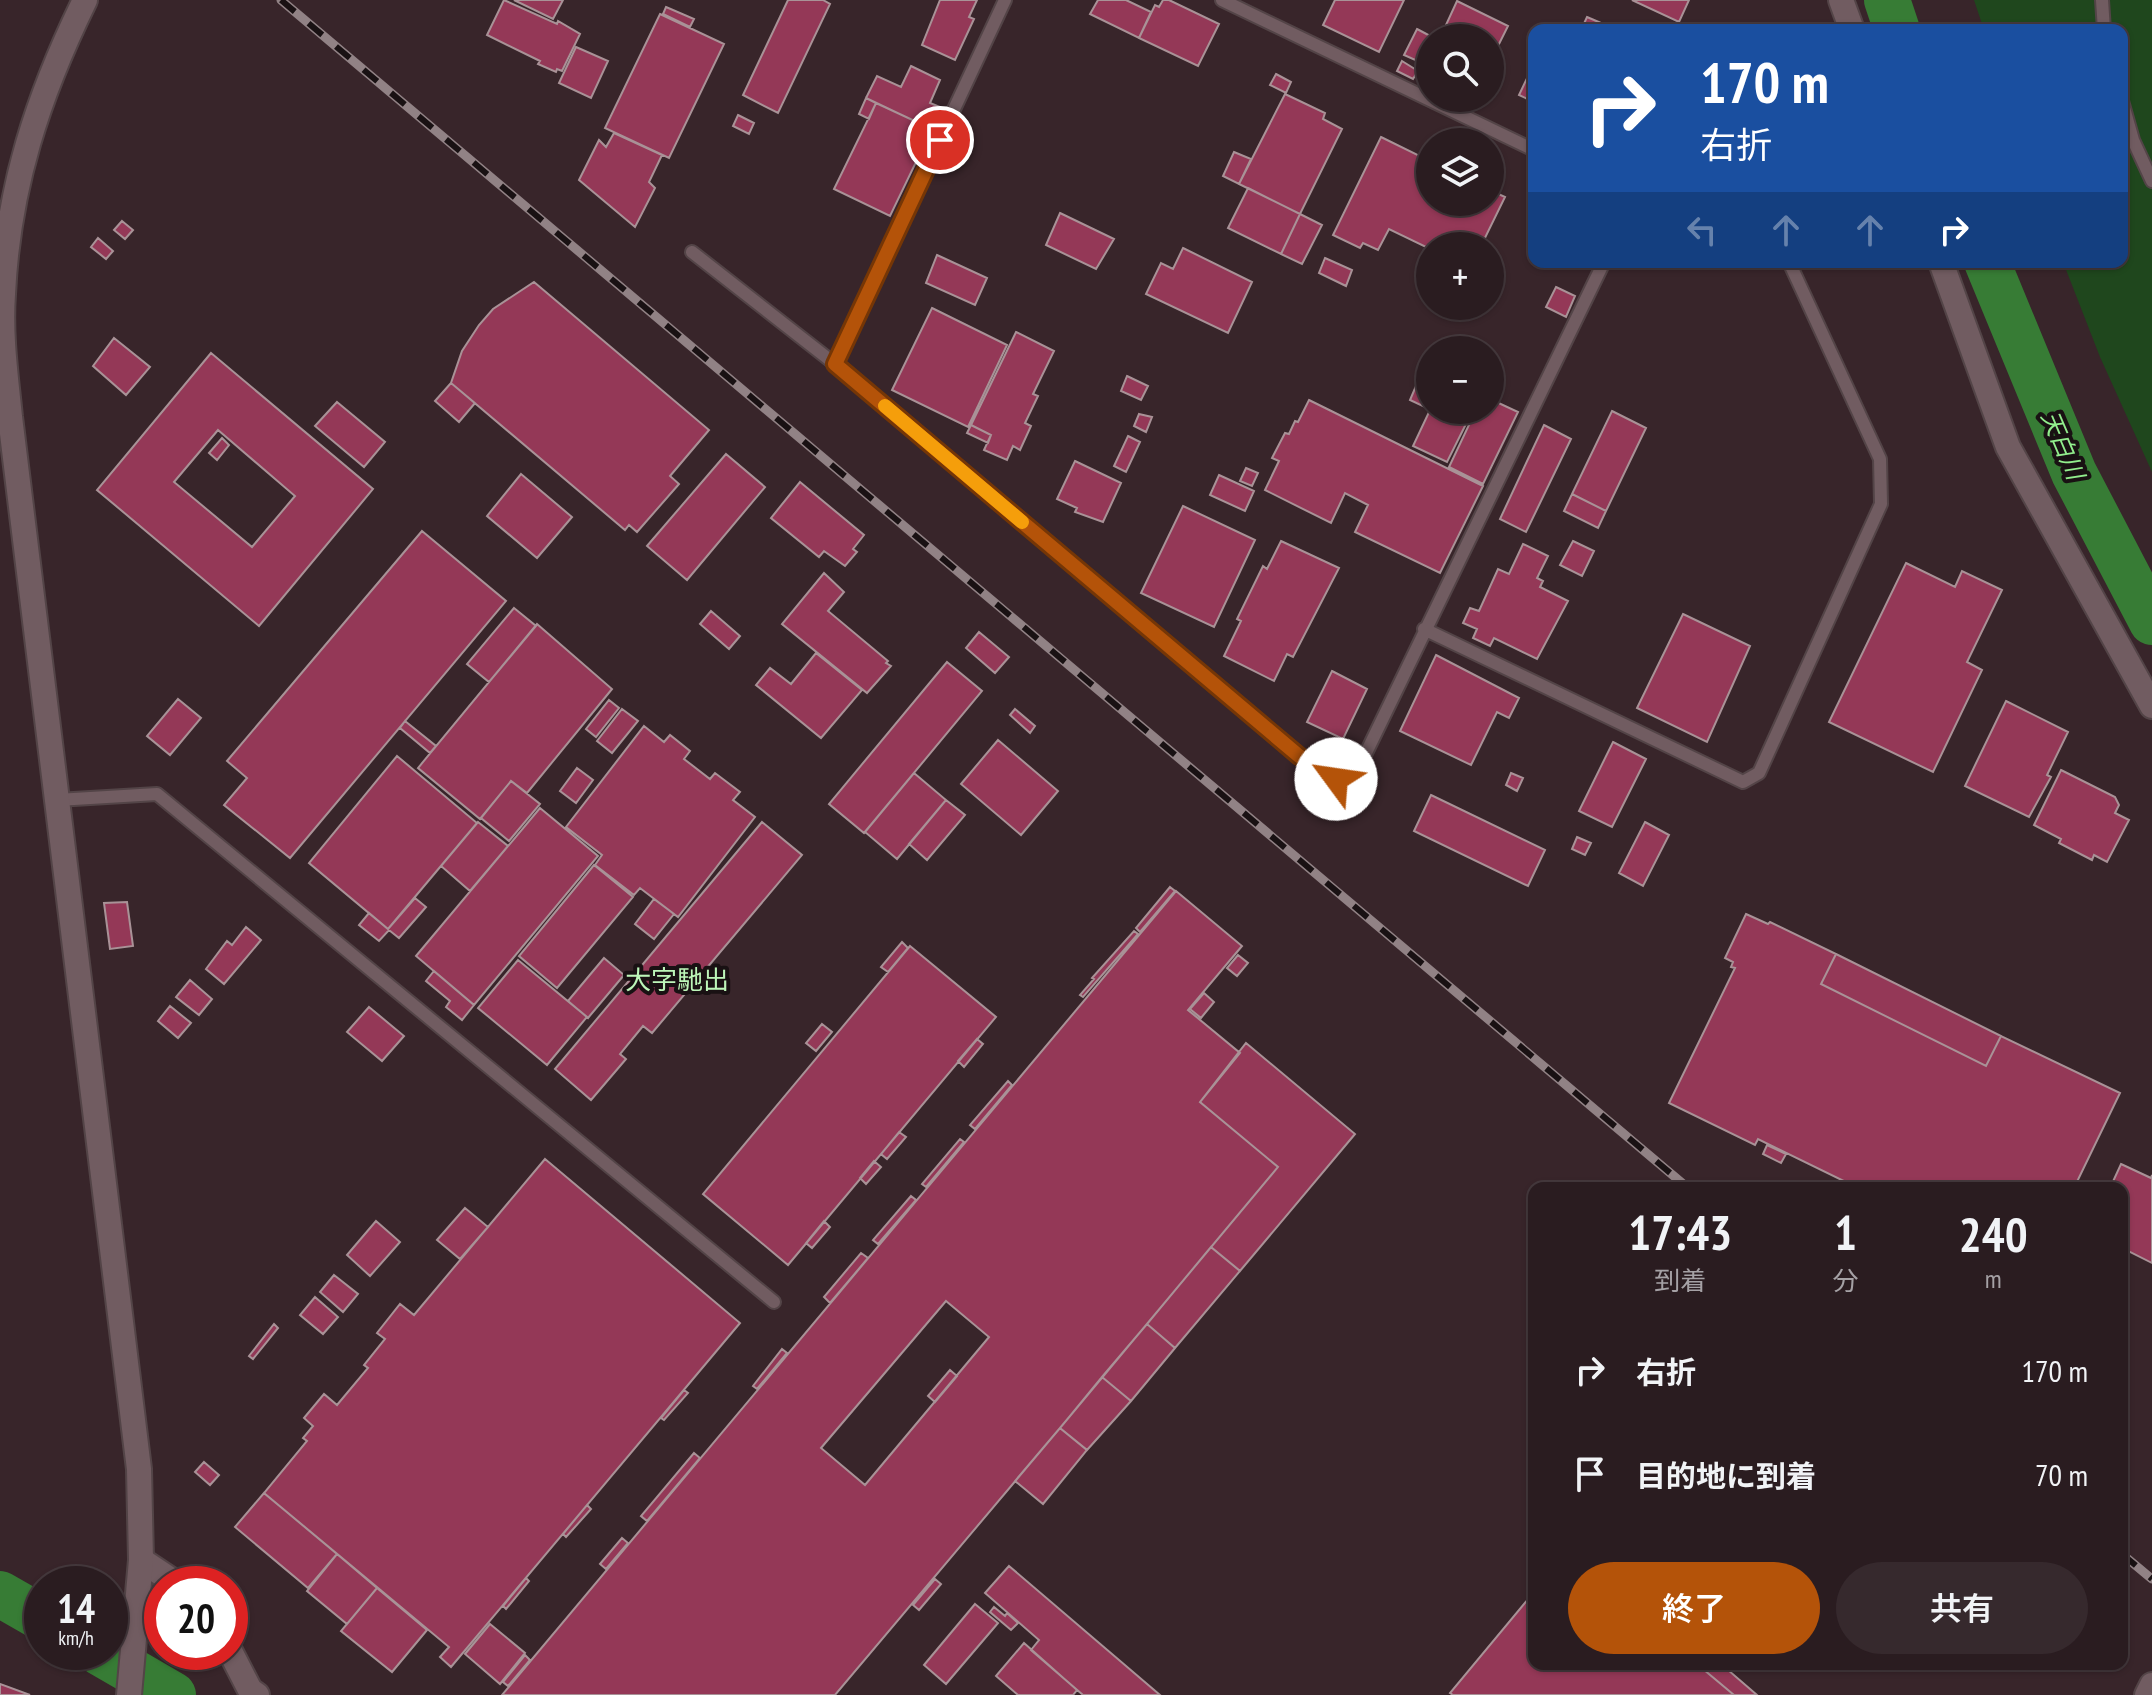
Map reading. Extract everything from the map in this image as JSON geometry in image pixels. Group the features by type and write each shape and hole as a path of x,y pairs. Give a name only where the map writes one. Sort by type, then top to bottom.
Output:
{"street":[{"path":"85,0 56,60 24,151 8,233 2,297 10,417 139,1469 141,1560 129,1695"},
{"path":"1841,0 1850,24"},
{"path":"1943,268 2008,447 2152,706"},
{"path":"141,1560 150,1566"},
{"path":"240,1670 250,1690 257,1695"},
{"path":"2147,1695 2152,1685"}],"lane":[{"path":"835,364 1005,0"},
{"path":"1222,0 1528,147"},
{"path":"2102,0 2104,24"},
{"path":"2128,122 2152,181"},
{"path":"692,252 835,364 1299,756 1336,779 1351,778 1601,268"},
{"path":"1424,629 1743,782 1759,773 1881,504 1880,459 1792,268"},
{"path":"57,800 157,794 774,1302"}],"green space":[{"path":"1974,0 2152,0 2152,472 2100,357 2065,268 2128,268 2128,24 1982,24"}],"building":[{"path":"504,0 557,24 558,21 580,34 562,71 557,69 556,72 538,64 540,61 487,35"},
{"path":"514,0 563,0 553,19"},
{"path":"788,0 823,0 830,4 778,113 743,95"},
{"path":"940,0 977,0 969,17 974,19 955,60 922,45"},
{"path":"1098,0 1126,0 1151,12 1139,38 1090,14"},
{"path":"1163,0 1219,24 1198,66 1139,38 1155,5 1159,7"},
{"path":"1335,0 1404,0 1379,52 1323,25"},
{"path":"1632,0 1689,0 1679,22"},
{"path":"1457,1 1504,24 1446,24"},
{"path":"666,7 694,19 690,27 663,14"},
{"path":"660,14 724,44 669,158 605,128"},
{"path":"1587,17 1603,24 1584,24"},
{"path":"1416,31 1416,60 1404,55"},
{"path":"576,47 608,61 591,98 559,83"},
{"path":"1402,61 1416,70 1416,74 1413,79 1397,71"},
{"path":"911,66 940,80 930,103 940,107 929,128 866,98 877,76 901,87"},
{"path":"1276,74 1291,82 1286,93 1270,85"},
{"path":"1528,76 1528,99 1519,95"},
{"path":"1285,94 1325,113 1323,119 1342,129 1300,214 1239,184"},
{"path":"866,98 876,103 869,119 859,114"},
{"path":"876,103 932,129 890,216 834,189"},
{"path":"738,115 754,123 749,134 733,126"},
{"path":"614,133 662,155 649,182 655,188 635,227 579,180 599,140 606,147"},
{"path":"1381,137 1416,154 1416,216 1496,216 1488,232 1416,232 1416,242 1389,229 1378,250 1363,243 1360,248 1333,235"},
{"path":"1234,152 1251,159 1239,184 1223,176"},
{"path":"1248,188 1300,214 1281,254 1228,228"},
{"path":"1060,213 1114,239 1096,269 1046,245"},
{"path":"1300,214 1322,225 1302,264 1281,254"},
{"path":"122,221 133,230 125,239 114,230"},
{"path":"98,238 113,251 106,259 91,247"},
{"path":"1183,248 1252,282 1228,333 1146,294 1161,263 1173,269"},
{"path":"937,255 987,278 975,305 926,283"},
{"path":"1325,258 1352,270 1346,286 1319,273"},
{"path":"534,282 709,430 670,476 679,484 637,532 629,525 625,530 451,383 462,351 479,325 493,309"},
{"path":"1556,287 1575,296 1566,317 1546,307"},
{"path":"932,308 1007,345 968,427 892,390"},
{"path":"1016,332 1054,351 1033,394 1038,396 1025,423 1031,426 1020,450 1013,446 1007,460 984,450 991,435 971,425"},
{"path":"114,338 150,367 126,395 93,366"},
{"path":"211,353 373,489 259,626 97,490","holes":["218,430 295,496 252,547 174,482"]},
{"path":"1127,376 1148,386 1141,400 1121,391"},
{"path":"451,383 475,403 459,422 435,401"},
{"path":"1416,386 1416,403 1410,400"},
{"path":"1309,400 1483,486 1440,573 1355,532 1368,505 1345,493 1331,523 1265,490 1279,461 1272,458 1285,433 1289,434 1295,421 1298,422"},
{"path":"337,402 385,442 364,467 315,426"},
{"path":"1504,406 1518,412 1483,484 1449,467 1469,424 1504,424"},
{"path":"1612,411 1646,428 1606,511 1572,494"},
{"path":"1139,414 1152,417 1146,432 1134,426"},
{"path":"1423,424 1466,424 1447,462 1413,446"},
{"path":"971,425 991,435 988,443 967,433"},
{"path":"1544,425 1571,439 1526,532 1500,519"},
{"path":"1128,436 1140,442 1126,472 1114,466"},
{"path":"222,438 229,445 217,460 209,453"},
{"path":"726,454 765,487 687,580 647,546"},
{"path":"1075,461 1121,483 1103,522 1075,512 1077,508 1057,499"},
{"path":"1246,468 1258,473 1252,486 1240,481"},
{"path":"521,474 572,517 537,558 487,516"},
{"path":"1219,475 1254,491 1245,511 1210,495"},
{"path":"800,482 864,535 853,549 857,552 845,566 824,551 819,557 771,518"},
{"path":"1572,494 1606,511 1598,528 1564,511"},
{"path":"1183,506 1255,540 1214,627 1141,593"},
{"path":"422,531 506,601 290,858 224,805 247,778 227,761"},
{"path":"1281,541 1339,568 1293,657 1287,654 1274,681 1224,656 1241,621 1237,619 1263,566 1267,569"},
{"path":"1573,541 1594,551 1582,576 1560,565"},
{"path":"1523,544 1548,556 1537,578 1543,581 1540,587 1568,601 1537,659 1494,638 1490,646 1473,638 1477,629 1463,623 1470,608 1479,611 1498,569 1509,574"},
{"path":"1906,563 1955,587 1962,571 2002,590 1967,662 1982,670 1933,772 1829,722"},
{"path":"824,573 844,592 828,611 891,666 867,693 782,624"},
{"path":"514,608 536,626 489,682 467,664"},
{"path":"711,611 740,636 729,649 700,624"},
{"path":"1683,614 1750,646 1707,742 1637,708"},
{"path":"537,624 612,689 527,793 511,781 480,819 418,768"},
{"path":"979,632 1009,657 995,673 966,648"},
{"path":"816,653 862,690 821,738 756,685 770,668 791,684"},
{"path":"1436,655 1519,698 1509,718 1497,712 1471,765 1400,731"},
{"path":"947,662 982,691 864,833 829,804"},
{"path":"1332,671 1367,689 1343,739 1307,722"},
{"path":"178,699 201,718 170,755 147,736"},
{"path":"609,700 619,708 596,737 586,729"},
{"path":"2006,701 2068,732 2047,775 2051,777 2029,817 1965,786"},
{"path":"622,709 638,721 612,753 597,741"},
{"path":"1015,709 1035,726 1030,733 1010,715"},
{"path":"405,721 436,746 430,753 400,728"},
{"path":"644,726 664,742 670,735 690,751 684,759 710,779 715,773 740,792 733,800 755,817 678,917 640,888 634,895 595,865 602,855 566,827"},
{"path":"998,740 1058,791 1021,835 961,784"},
{"path":"1613,742 1646,759 1612,827 1579,811"},
{"path":"397,756 477,823 388,929 309,863"},
{"path":"577,768 593,780 576,803 560,791"},
{"path":"2061,770 2115,797 2119,805 2115,813 2129,820 2107,862 2094,855 2092,860 2059,843 2061,839 2034,825"},
{"path":"914,773 946,800 897,859 865,832"},
{"path":"1511,773 1523,778 1517,791 1506,785"},
{"path":"511,781 540,804 509,841 481,818"},
{"path":"1431,795 1545,850 1528,886 1414,831"},
{"path":"946,800 965,815 927,860 909,844"},
{"path":"540,808 598,856 474,1005 416,956"},
{"path":"478,822 508,846 470,891 441,866"},
{"path":"762,822 802,855 652,1033 643,1026 620,1054 626,1059 591,1100 555,1069"},
{"path":"1645,822 1669,835 1643,886 1619,873"},
{"path":"1577,837 1591,843 1585,855 1572,849"},
{"path":"594,865 633,897 557,988 519,956"},
{"path":"1170,887 1175,891 1140,932 1136,928"},
{"path":"1176,891 1242,946 1188,1010 1240,1053 1200,1102 1278,1167 835,1695 502,1695","holes":["946,1301 989,1337 865,1485 821,1448"]},
{"path":"415,898 426,907 399,938 389,930 379,941 359,925 369,913 388,929"},
{"path":"654,899 674,914 654,939 635,924"},
{"path":"127,902 133,946 110,949 104,903"},
{"path":"1746,914 1768,924 1770,922 1836,954 1821,984 1986,1066 2001,1036 2120,1093 2077,1182 1846,1182 1758,1139 1755,1145 1669,1103 1735,968 1731,967 1733,962 1725,958"},
{"path":"246,927 261,940 224,984 206,969 227,941 232,945"},
{"path":"1134,931 1138,934 1083,997 1080,995 1092,978"},
{"path":"902,942 908,948 888,972 881,967"},
{"path":"910,946 996,1017 788,1265 703,1194"},
{"path":"1836,954 2001,1036 1986,1066 1821,984"},
{"path":"1238,955 1248,963 1237,976 1227,968"},
{"path":"604,958 624,975 588,1018 568,1001"},
{"path":"518,960 587,1017 547,1065 478,1008"},
{"path":"434,971 474,1005 462,1020 446,1007 450,1001 426,981"},
{"path":"190,980 212,999 199,1015 176,997"},
{"path":"1204,993 1214,1002 1201,1018 1190,1009"},
{"path":"170,1006 191,1023 178,1038 158,1021"},
{"path":"369,1007 404,1036 382,1061 347,1032"},
{"path":"822,1024 832,1032 816,1051 806,1043"},
{"path":"977,1039 983,1044 964,1067 958,1061"},
{"path":"1246,1043 1355,1134 1240,1271 1211,1247 1278,1167 1200,1102"},
{"path":"1008,1081 1012,1085 975,1129 970,1125"},
{"path":"899,1132 906,1137 887,1159 881,1154"},
{"path":"960,1139 964,1142 926,1187 922,1184"},
{"path":"1767,1145 1786,1154 1781,1163 1763,1154"},
{"path":"545,1159 740,1323 451,1667 440,1657 449,1647 264,1493 307,1441 303,1438 313,1426 304,1418 324,1394 337,1405 368,1368 364,1365 385,1339 377,1333 400,1304 414,1315"},
{"path":"874,1161 881,1167 866,1184 860,1178"},
{"path":"2121,1164 2151,1178 2152,1175 2152,1263 2128,1251 2128,1182 2113,1182"},
{"path":"911,1196 916,1200 878,1244 873,1240"},
{"path":"465,1208 488,1227 460,1259 437,1240"},
{"path":"376,1221 400,1242 370,1276 347,1255"},
{"path":"824,1221 830,1227 812,1248 806,1243"},
{"path":"1211,1247 1240,1271 1175,1348 1147,1324"},
{"path":"861,1253 868,1258 830,1303 824,1297"},
{"path":"334,1275 358,1294 343,1312 320,1292"},
{"path":"315,1297 338,1317 323,1334 300,1315"},
{"path":"274,1324 278,1328 253,1359 249,1356"},
{"path":"1147,1324 1175,1348 1131,1401 1102,1377"},
{"path":"782,1349 787,1353 757,1389 753,1386"},
{"path":"950,1370 957,1376 935,1402 928,1396"},
{"path":"1102,1377 1131,1401 1087,1450 1060,1428"},
{"path":"684,1390 688,1393 664,1420 661,1418"},
{"path":"1060,1428 1087,1450 1043,1504 1015,1481"},
{"path":"694,1453 700,1458 647,1521 641,1516"},
{"path":"204,1462 219,1475 210,1485 195,1472"},
{"path":"264,1493 337,1554 308,1588 235,1527"},
{"path":"587,1505 591,1509 566,1537 563,1534"},
{"path":"622,1538 628,1543 606,1569 600,1564"},
{"path":"337,1554 377,1588 347,1624 307,1591"},
{"path":"1009,1566 1160,1695 1083,1695 1031,1650 1039,1640 985,1593"},
{"path":"526,1578 529,1581 506,1609 503,1606"},
{"path":"935,1579 941,1584 919,1610 913,1605"},
{"path":"377,1588 427,1630 392,1672 341,1631"},
{"path":"1528,1599 1528,1670 1704,1670 1734,1695 1453,1695 1450,1693"},
{"path":"975,1604 998,1623 946,1684 924,1665"},
{"path":"994,1607 1018,1623 1011,1630 990,1612"},
{"path":"490,1624 525,1653 500,1684 465,1654"},
{"path":"1024,1643 1077,1690 1073,1695 1018,1695 996,1676"},
{"path":"525,1655 530,1660 508,1686 503,1682"},
{"path":"1704,1670 1728,1670 1757,1695 1734,1695"},
{"path":"0,1684 30,1695 0,1695"}],"waterway":[{"name":"天白川","path":"1887,0 1895,24"},
{"name":"天白川","path":"1989,268 2074,473 2152,622"},
{"path":"0,1594 24,1608"},
{"path":"128,1669 173,1695"}],"railway":[{"path":"281,0 1681,1182"},
{"path":"2128,1559 2152,1579"}],"slow traffic":[{"path":"885,406 1022,522"}],"district":[{"name":"大字馳出","path":"677,979"}],"route":[{"path":"940,140 835,364 1299,756 1336,779"}]}
